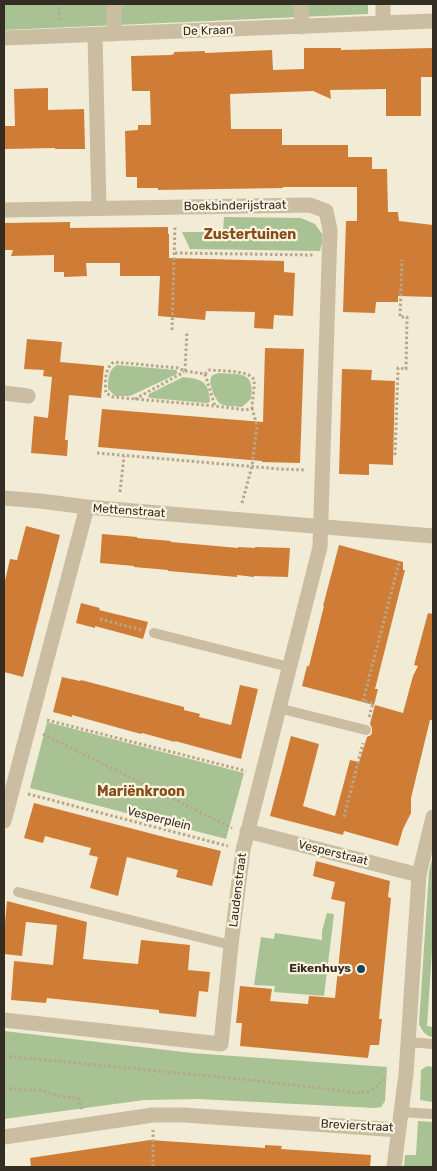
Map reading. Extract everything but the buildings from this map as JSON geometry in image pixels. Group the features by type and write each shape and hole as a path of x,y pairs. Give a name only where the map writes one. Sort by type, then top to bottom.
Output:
{"street":[{"path":"114,4 114,34"},
{"path":"301,4 302,27"},
{"path":"383,4 383,23"},
{"name":"De Kraan","path":"4,38 433,21"},
{"path":"95,35 99,208"},
{"name":"Boekbinderijstraat","path":"4,210 310,205 326,211 330,230 321,527"},
{"path":"4,393 28,396"},
{"path":"4,498 87,507"},
{"name":"Mettenstraat","path":"4,821 87,507 433,536"},
{"name":"Laudenstraat","path":"4,1020 221,1044 243,850 320,547 321,527"},
{"name":"Brevierstraat","path":"4,1137 153,1115 184,1115 399,1130 406,1078 419,875 433,817"},
{"name":"Vesperstraat","path":"247,831 419,875"},
{"path":"394,1167 399,1130"}],"lane":[{"path":"154,633 289,667"},
{"path":"278,708 366,730"},
{"path":"18,892 231,945"},
{"path":"408,1042 433,1044"},
{"path":"401,1112 433,1114"}],"path":[{"path":"172,330 175,206"},
{"path":"175,252 329,256"},
{"path":"395,455 398,368 406,368 407,317 400,317 402,260"},
{"path":"184,372 188,331"},
{"path":"239,519 242,500 252,466 257,426 252,408 254,380 251,376 246,373 209,370 205,374 184,372 178,368 114,362 109,365 107,372 106,393 113,397 246,410 252,408"},
{"path":"135,399 184,372"},
{"path":"205,374 215,406"},
{"path":"97,453 280,469 322,470"},
{"path":"119,510 124,456"},
{"path":"344,817 373,703 363,701 399,563"},
{"path":"100,619 154,633"},
{"path":"30,723 261,775"},
{"path":"30,723 44,734 230,827 247,831"},
{"name":"Vesperplein","path":"12,790 243,850"},
{"path":"4,1056 251,1080 360,1093 371,1091 384,1080 406,1078"},
{"path":"4,1088 41,1090 59,1096 78,1098 88,1125"},
{"path":"153,1115 153,1167"}],"green space":[{"path":"4,4 368,4 368,14 4,30"},
{"path":"224,217 301,218 315,224 322,234 320,251 190,249 182,232 223,232"},
{"path":"117,365 176,370 177,374 130,396 115,396 108,389 108,382 110,372"},
{"path":"218,373 239,374 248,379 251,383 251,399 242,407 226,406 219,403 213,392 210,380 212,376"},
{"path":"183,377 203,382 208,390 210,402 148,397 149,394"},
{"path":"47,722 244,773 226,839 30,788"},
{"path":"433,855 433,936 427,1026 433,1027 433,1037 424,1033 419,1024 429,872"},
{"path":"327,913 334,914 324,996 274,992 275,986 254,985 261,937 274,939 275,933 322,940 322,931"},
{"path":"4,1031 192,1053 387,1067 385,1101 381,1107 375,1108 198,1099 144,1100 4,1119"},
{"path":"427,1066 433,1067 433,1102 420,1100 421,1070"},
{"path":"418,1121 433,1122 433,1167 404,1166 405,1155 416,1155"}],"place":[{"name":"Eikenhuys","path":"361,969"}],"district":[{"name":"Zustertuinen","path":"250,235"},
{"name":"Mariënkroon","path":"141,792"}]}
